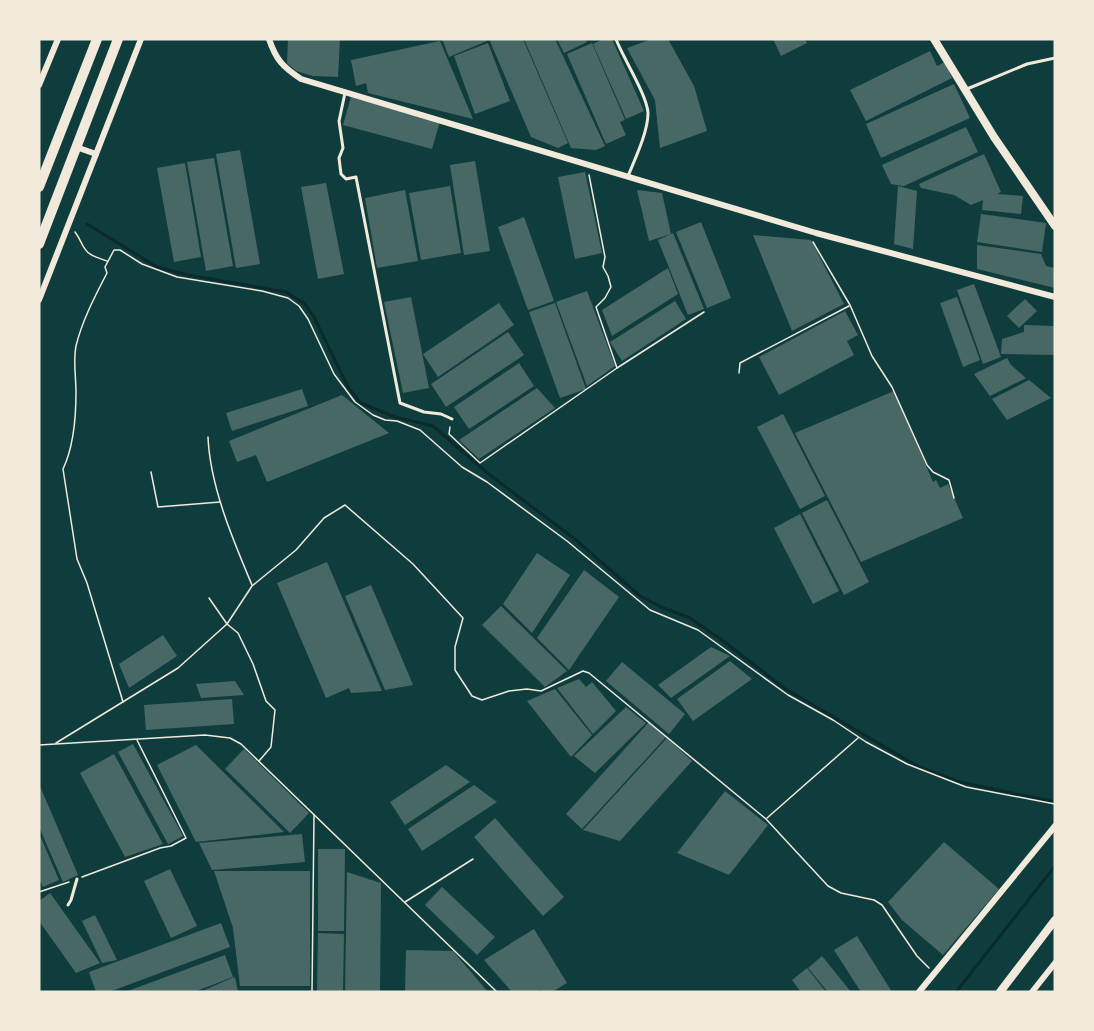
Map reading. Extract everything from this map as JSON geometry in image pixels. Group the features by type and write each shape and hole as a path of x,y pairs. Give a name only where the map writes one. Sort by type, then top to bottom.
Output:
{"highway":[{"path":"39,186 97,39"},
{"path":"39,244 118,39"}],"street":[{"path":"39,84 58,39"},
{"path":"39,300 141,39"},
{"path":"269,39 273,52 283,67 301,79 806,230 1055,297"},
{"path":"934,39 994,137 1055,226"},
{"path":"76,147 96,154"},
{"path":"919,992 1055,826"},
{"path":"999,992 1055,920"},
{"path":"1032,992 1055,963"}],"lane":[{"path":"616,39 648,112 628,176"},
{"path":"965,90 1027,64 1055,58"},
{"path":"346,91 339,121 343,147 339,158 340,174 346,179 356,177 400,403 452,419"},
{"path":"68,906 77,879"}],"path":[{"path":"588,165 605,257 603,267 611,287 596,307 617,368"},
{"path":"67,228 75,232 83,248 89,254 108,262"},
{"path":"806,230 850,305 872,356 892,387 927,465 933,472 949,480 954,498"},
{"path":"123,702 87,583 77,559 63,469 68,459 72,440 76,392 76,347 82,325 107,273 105,267 114,250 120,250 150,267 177,277 262,291 288,298 299,306 308,319 334,374 356,402 373,415 420,430 462,467 487,482 567,541 650,610 698,630 788,695 907,764 966,787 1055,804"},
{"path":"739,373 740,363 850,305"},
{"path":"452,419 449,434 480,463 617,368 705,312"},
{"path":"208,437 221,502 231,536 252,586"},
{"path":"151,472 158,507 221,502"},
{"path":"56,743 178,668 227,624 252,586 296,550 324,518 345,505 413,564 463,618 454,661 455,670 472,696 482,700 509,691 527,689 541,691 583,671 590,673 766,819 828,886 841,893 874,900 882,905 917,956 925,966 935,972"},
{"path":"209,598 227,624 238,633 266,701 274,710 271,747 259,761"},
{"path":"39,745 205,735 230,738 241,744 315,814 497,992"},
{"path":"766,819 859,738"},
{"path":"39,892 171,846 186,838 137,739"},
{"path":"312,992 315,814"},
{"path":"404,902 472,859"}],"building":[{"path":"288,39 340,39 338,77 313,76 296,71 287,63"},
{"path":"442,39 486,39 487,41 449,57"},
{"path":"489,39 523,39 568,143 558,148 531,137"},
{"path":"524,39 555,39 605,146 596,150 571,148"},
{"path":"557,39 586,39 587,42 564,53"},
{"path":"603,39 612,39 644,111 626,119 593,44"},
{"path":"652,39 668,39 694,86 707,131 660,148 655,100 627,48"},
{"path":"773,39 805,39 807,43 781,56"},
{"path":"440,41 473,119 368,93 366,83 356,86 351,60"},
{"path":"488,43 510,101 475,114 454,56"},
{"path":"592,43 625,120 620,122 626,135 606,144 567,54"},
{"path":"930,51 937,66 945,62 952,78 866,121 850,90"},
{"path":"954,84 970,118 881,158 866,124"},
{"path":"351,97 440,121 432,149 343,125"},
{"path":"966,127 978,152 904,186 891,184 882,165"},
{"path":"240,150 260,264 236,268 216,154"},
{"path":"984,154 1001,192 997,194 1023,196 1021,214 982,210 983,200 971,205 954,195 921,188 919,184"},
{"path":"214,158 233,266 206,271 187,162"},
{"path":"475,161 490,251 464,255 450,165"},
{"path":"185,163 201,257 174,262 157,168"},
{"path":"585,172 602,253 575,259 558,177"},
{"path":"326,183 344,274 318,279 301,187"},
{"path":"450,186 461,253 421,260 409,193"},
{"path":"898,186 917,191 913,249 894,244"},
{"path":"405,190 418,261 377,268 365,198"},
{"path":"637,190 662,193 671,234 649,241"},
{"path":"981,214 1046,223 1042,252 977,242"},
{"path":"524,217 554,301 528,310 498,227"},
{"path":"701,222 731,298 707,308 676,232"},
{"path":"673,233 704,309 688,315 658,240"},
{"path":"753,235 811,240 844,304 792,331"},
{"path":"977,245 1041,254 1046,266 1055,268 1055,288 977,269"},
{"path":"668,268 678,294 612,336 602,310"},
{"path":"974,284 1001,357 983,364 957,290"},
{"path":"587,291 615,366 587,386 556,302"},
{"path":"411,297 429,388 403,393 384,302"},
{"path":"957,297 980,360 963,367 940,303"},
{"path":"1025,299 1037,311 1019,328 1007,316"},
{"path":"675,301 686,319 622,361 610,342"},
{"path":"499,303 514,325 438,377 423,354"},
{"path":"555,303 586,389 560,398 529,312"},
{"path":"845,311 858,335 847,341 854,355 779,395 759,357"},
{"path":"1024,325 1055,326 1055,355 1001,354 1002,339 1024,332"},
{"path":"508,332 524,355 446,407 431,384"},
{"path":"1007,358 1011,365 1026,378 990,396 974,374"},
{"path":"519,363 534,386 469,429 454,407"},
{"path":"1029,380 1051,398 1007,420 992,399"},
{"path":"537,388 555,408 479,459 459,440"},
{"path":"302,389 308,406 232,431 226,413"},
{"path":"894,391 933,482 936,480 940,488 948,484 963,518 861,562 795,433"},
{"path":"342,395 389,433 267,482 256,455 237,462 229,441"},
{"path":"783,414 825,496 800,509 757,427"},
{"path":"827,500 869,582 844,595 802,513"},
{"path":"800,514 839,591 813,604 774,528"},
{"path":"537,553 570,575 532,633 503,604"},
{"path":"327,562 382,691 351,693 349,688 326,698 277,583"},
{"path":"584,570 619,597 569,670 537,638"},
{"path":"371,585 413,685 385,690 345,596"},
{"path":"501,606 567,671 545,687 482,625"},
{"path":"163,635 177,656 129,688 119,664"},
{"path":"711,647 730,656 671,698 658,685"},
{"path":"730,661 752,679 693,721 677,699"},
{"path":"622,662 685,714 669,734 606,681"},
{"path":"579,679 586,687 592,682 616,711 593,734 557,688"},
{"path":"235,681 244,695 201,698 196,684"},
{"path":"555,689 592,735 571,757 527,701"},
{"path":"232,699 234,724 146,730 144,705"},
{"path":"626,707 646,723 595,773 574,756"},
{"path":"649,722 666,737 582,829 566,814"},
{"path":"667,738 692,761 620,841 583,830"},
{"path":"133,744 183,836 168,844 118,752"},
{"path":"196,745 284,832 196,842 157,765"},
{"path":"244,749 309,813 290,833 225,769"},
{"path":"114,754 163,844 125,857 80,773"},
{"path":"446,765 470,782 405,825 390,802"},
{"path":"39,784 78,875 63,882 39,827"},
{"path":"474,785 497,802 422,851 408,829"},
{"path":"725,791 768,825 729,875 677,853"},
{"path":"495,818 564,897 543,916 474,837"},
{"path":"39,833 59,880 43,887 39,879"},
{"path":"302,834 305,862 212,870 199,843"},
{"path":"944,842 999,889 943,955 902,920 888,902"},
{"path":"318,849 345,849 344,931 318,931"},
{"path":"170,869 197,926 171,938 144,881"},
{"path":"214,871 310,871 310,986 240,986 233,928"},
{"path":"347,872 381,883 380,992 345,992"},
{"path":"442,887 495,937 477,955 425,905"},
{"path":"50,893 100,963 76,973 39,921 39,901"},
{"path":"95,915 117,960 102,963 82,921"},
{"path":"221,923 230,947 109,992 96,992 89,972"},
{"path":"534,929 567,983 552,992 541,992 540,990 512,992 484,960"},
{"path":"318,933 344,934 343,992 317,992"},
{"path":"857,936 892,992 861,992 834,950"},
{"path":"406,950 453,951 488,992 405,992"},
{"path":"225,955 233,977 194,992 125,992"},
{"path":"822,956 851,992 828,992 808,968"},
{"path":"807,968 826,992 801,992 792,980"},
{"path":"235,977 238,992 200,992 232,978"}],"waterway":[{"path":"87,224 157,267 188,275 286,292 305,304 314,317 349,389 361,403 395,417 433,426 490,475 576,540 640,596 690,618 784,688 919,767 960,782 1055,802"},
{"path":"956,992 1055,866"}]}
